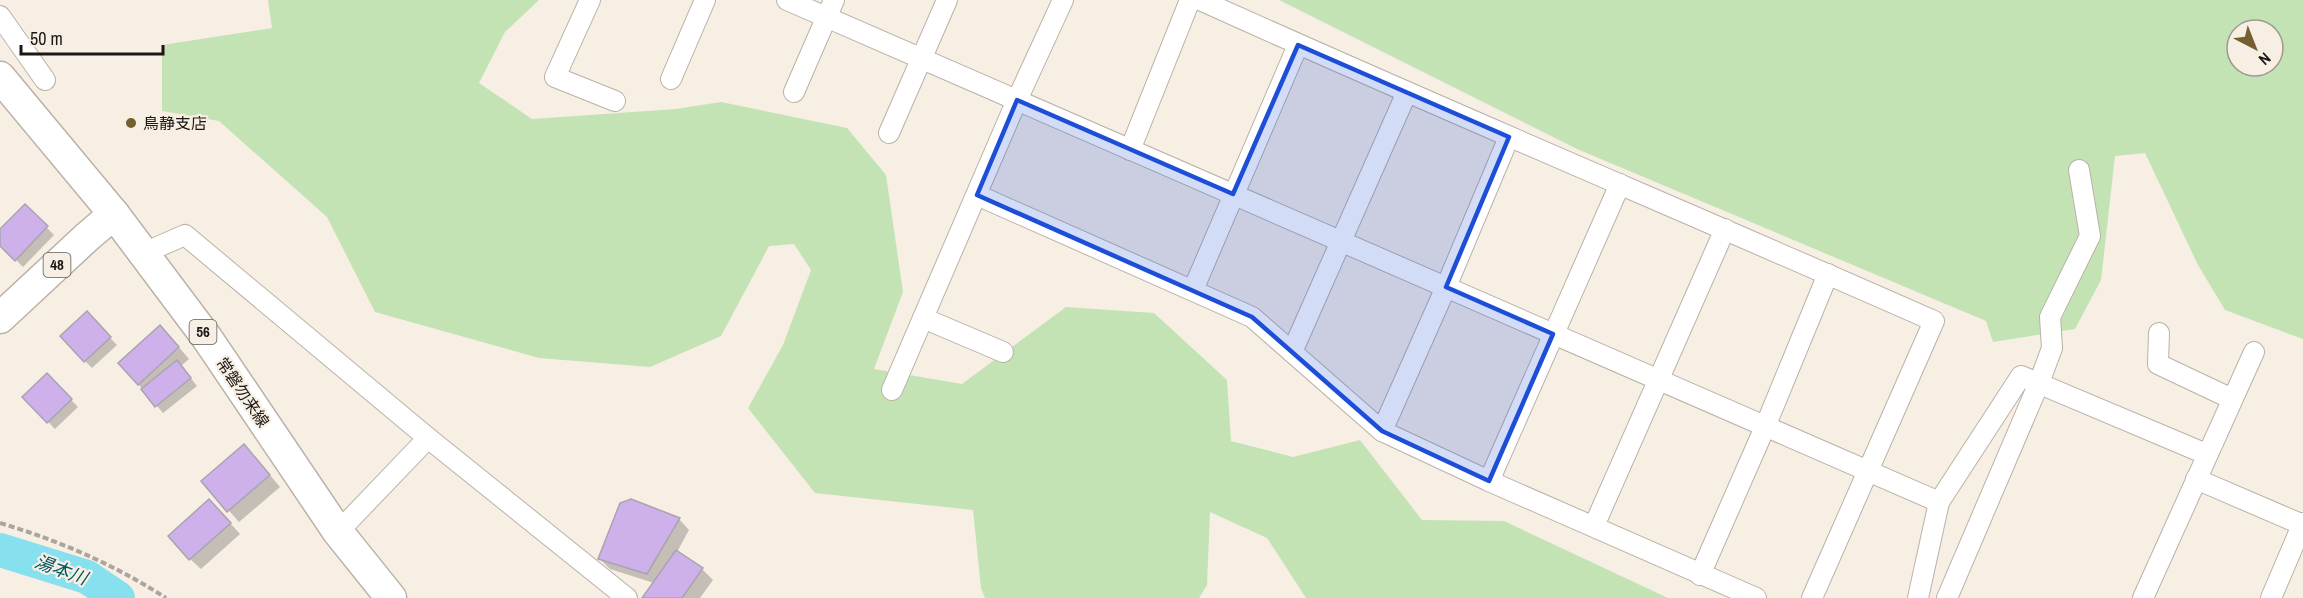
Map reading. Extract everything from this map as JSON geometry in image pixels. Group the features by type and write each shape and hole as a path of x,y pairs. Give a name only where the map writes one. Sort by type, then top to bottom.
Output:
{"main road":[{"name":"常磐勿来線","path":"0,77 144,253 207,338 338,532 391,598"},
{"name":"48","path":"0,318 114,214"}],"street":[{"path":"590,0 555,77 615,101"},
{"path":"671,79 705,0"},
{"path":"787,0 830,9 921,58 1939,502"},
{"path":"889,133 947,0"},
{"path":"892,390 1017,100 1063,0"},
{"path":"1130,150 1190,0"},
{"path":"1200,0 1298,45 1934,321 1812,598"},
{"path":"794,92 830,9"},
{"path":"0,16 45,80"},
{"path":"1193,290 1298,45"},
{"path":"1292,352 1407,92"},
{"path":"1382,431 1509,137"},
{"path":"1947,598 2052,348 2050,317 2090,236 2079,170"},
{"path":"1489,481 1620,184"},
{"path":"977,195 1252,317 1382,431 1489,481 1756,598"},
{"path":"1594,526 1725,229"},
{"path":"144,253 185,235 428,438 627,598"},
{"path":"1700,574 1765,427 1828,274"},
{"path":"923,318 1003,352"},
{"path":"2159,333 2158,364 2232,399"},
{"path":"2143,598 2206,454 2254,352"},
{"path":"1918,598 1939,502 2021,376 2206,454"},
{"path":"338,532 428,438"},
{"path":"2196,479 2303,524 2271,598"}],"path":[{"path":"0,523 48,537 89,555 166,598"}],"highlighted area":[{"path":"1298,45 1509,137 1446,287 1553,334 1489,481 1382,431 1252,317 977,195 1017,100 1233,194"}],"green space":[{"path":"268,0 539,0 505,32 479,83 532,119 676,109 721,102 847,128 886,175 903,292 874,369 962,384 1066,307 1154,313 1227,380 1231,441 1293,457 1360,440 1422,520 1504,521 1668,598 1306,598 1267,538 1210,512 1207,585 1199,598 985,598 981,588 973,510 815,493 748,408 783,345 811,270 794,244 769,246 721,336 650,367 539,358 375,312 327,217 219,121 162,111 162,45 272,28"},
{"path":"1279,0 2303,0 2303,339 2225,310 2198,265 2145,153 2115,156 2101,280 2075,329 1993,342 1986,321 1577,149"}],"building":[{"path":"25,204 48,226 15,261 0,246 0,229"},
{"path":"87,311 111,337 84,362 60,336"},
{"path":"160,325 179,347 138,385 118,363"},
{"path":"177,360 191,378 155,407 141,389"},
{"path":"47,373 72,399 47,423 22,397"},
{"path":"244,444 270,475 227,512 201,481"},
{"path":"209,499 231,523 189,560 168,536"},
{"path":"631,499 680,518 647,574 598,559 620,503"},
{"path":"676,550 703,568 682,598 642,598"}],"waterway":[{"name":"湯本川","path":"0,550 87,577 118,598"}],"place":[{"name":"鳥静支店","path":"131,123"}]}
